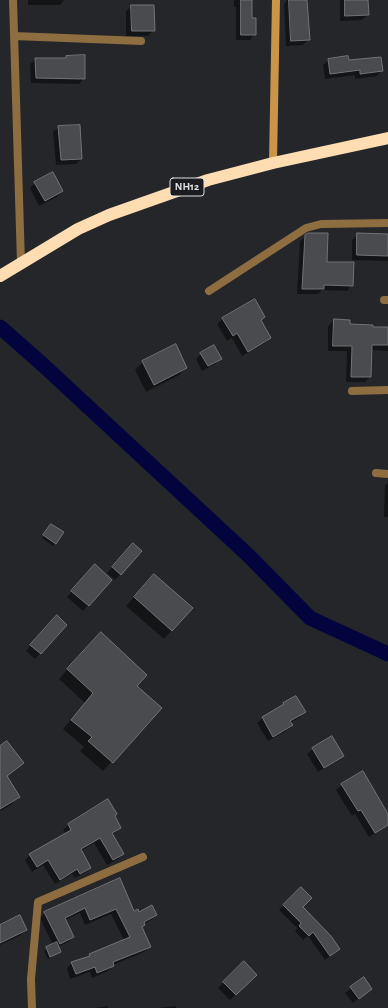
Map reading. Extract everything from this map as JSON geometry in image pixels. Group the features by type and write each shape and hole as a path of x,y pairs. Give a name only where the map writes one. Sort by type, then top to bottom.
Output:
{"highway":[{"name":"NH12","path":"0,276 78,229 109,215 208,180 273,163 388,138"}],"street":[{"path":"13,0 21,262"},
{"path":"273,163 276,0"},
{"path":"14,36 141,41"},
{"path":"209,291 306,228 322,224 388,223"},
{"path":"352,391 388,390"},
{"path":"376,474 388,474"},
{"path":"32,1008 31,980 38,902 143,858"}],"building":[{"path":"241,0 252,0 252,18 256,18 256,35 241,35"},
{"path":"289,0 307,0 310,40 291,41"},
{"path":"345,0 368,0 369,15 345,16"},
{"path":"131,5 154,5 155,31 132,31"},
{"path":"85,55 85,79 36,78 35,58 66,58 66,56"},
{"path":"348,56 349,60 381,57 383,71 360,74 360,70 330,74 328,59"},
{"path":"80,125 82,159 61,160 58,126"},
{"path":"53,172 63,191 45,201 34,182"},
{"path":"309,233 328,233 327,262 354,262 353,286 324,285 324,289 302,289 305,235"},
{"path":"357,233 388,234 388,256 357,255"},
{"path":"255,299 265,317 261,320 271,338 248,352 237,333 233,336 222,318"},
{"path":"334,319 350,320 350,324 388,327 388,345 372,345 371,377 351,377 352,346 333,346"},
{"path":"176,344 187,368 154,385 142,361"},
{"path":"214,345 222,359 208,366 200,353"},
{"path":"51,524 64,532 56,544 43,535"},
{"path":"133,543 142,551 121,575 112,567"},
{"path":"95,564 112,580 89,606 71,591"},
{"path":"154,574 193,608 172,631 134,597"},
{"path":"57,615 67,625 41,654 30,645"},
{"path":"101,632 147,675 137,686 162,708 113,763 88,741 92,737 71,720 93,693 67,669"},
{"path":"296,696 306,712 290,721 293,725 273,737 262,717"},
{"path":"332,736 344,756 324,768 312,748"},
{"path":"7,741 24,763 7,776 20,797 0,809 0,746"},
{"path":"363,771 388,814 388,825 375,833 361,810 358,811 341,784"},
{"path":"108,799 117,814 115,816 121,828 112,833 124,854 113,860 100,838 81,849 91,868 80,874 77,869 60,880 48,860 37,867 29,854 71,830 68,824"},
{"path":"120,878 134,911 138,909 139,912 152,905 157,915 144,922 145,925 142,927 151,947 113,962 114,966 97,973 95,967 76,974 71,962 90,956 89,954 130,937 116,909 90,920 85,908 65,918 74,937 60,944 44,912"},
{"path":"301,887 312,898 303,907 331,936 340,949 330,956 313,932 309,936 299,926 301,923 283,905"},
{"path":"20,915 27,930 0,943 0,925"},
{"path":"57,942 61,952 50,957 46,947"},
{"path":"244,961 257,975 236,995 223,982"},
{"path":"364,977 372,989 359,999 350,987"}],"waterway":[{"path":"0,327 248,555 310,618 388,654"}]}
